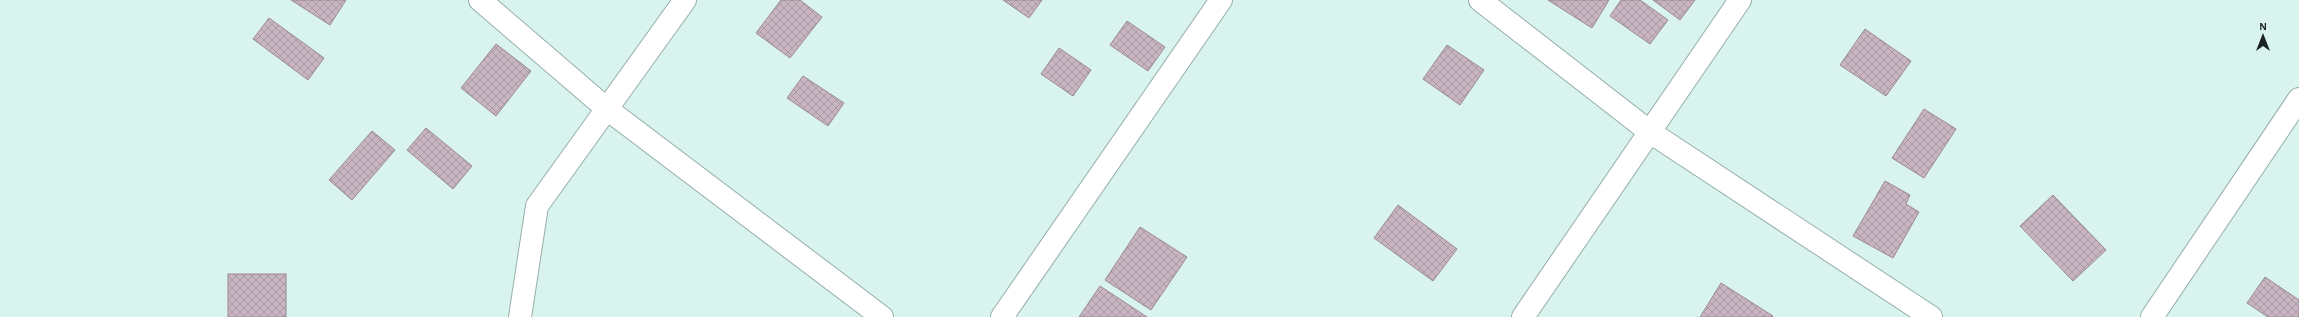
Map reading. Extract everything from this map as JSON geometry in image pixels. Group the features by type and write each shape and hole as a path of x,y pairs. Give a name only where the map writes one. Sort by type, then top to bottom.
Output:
{"street":[{"path":"480,0 607,109 882,317"},
{"path":"520,317 537,206 685,0"},
{"path":"1002,317 1221,0"},
{"path":"1480,0 1650,132 1931,317"},
{"path":"1523,317 1740,0"},
{"path":"2152,317 2299,99"}],"building":[{"path":"291,0 346,0 330,25"},
{"path":"781,0 800,0 822,17 790,58 756,33"},
{"path":"1003,0 1042,0 1029,18"},
{"path":"1548,0 1609,0 1592,28"},
{"path":"1621,0 1640,0 1668,20 1650,44 1610,16"},
{"path":"1653,0 1695,0 1680,20"},
{"path":"269,18 324,58 308,80 253,39"},
{"path":"1127,21 1165,47 1148,71 1110,45"},
{"path":"1865,29 1911,61 1886,96 1840,65"},
{"path":"496,44 531,71 496,116 461,88"},
{"path":"1447,45 1484,70 1460,105 1423,79"},
{"path":"1059,48 1091,70 1073,96 1041,74"},
{"path":"803,76 844,103 828,126 787,98"},
{"path":"1924,109 1956,129 1924,178 1892,158"},
{"path":"426,128 472,166 453,189 407,150"},
{"path":"372,131 395,150 352,200 329,180"},
{"path":"1885,181 1910,195 1906,204 1919,212 1893,258 1853,236"},
{"path":"2053,195 2106,250 2073,281 2020,226"},
{"path":"1398,205 1457,249 1433,281 1374,238"},
{"path":"1140,227 1187,257 1151,310 1105,280"},
{"path":"228,274 286,274 286,317 228,317"},
{"path":"2265,277 2299,300 2299,317 2268,317 2247,303"},
{"path":"1721,283 1773,316 1700,317"},
{"path":"1100,286 1147,317 1079,317"}]}
